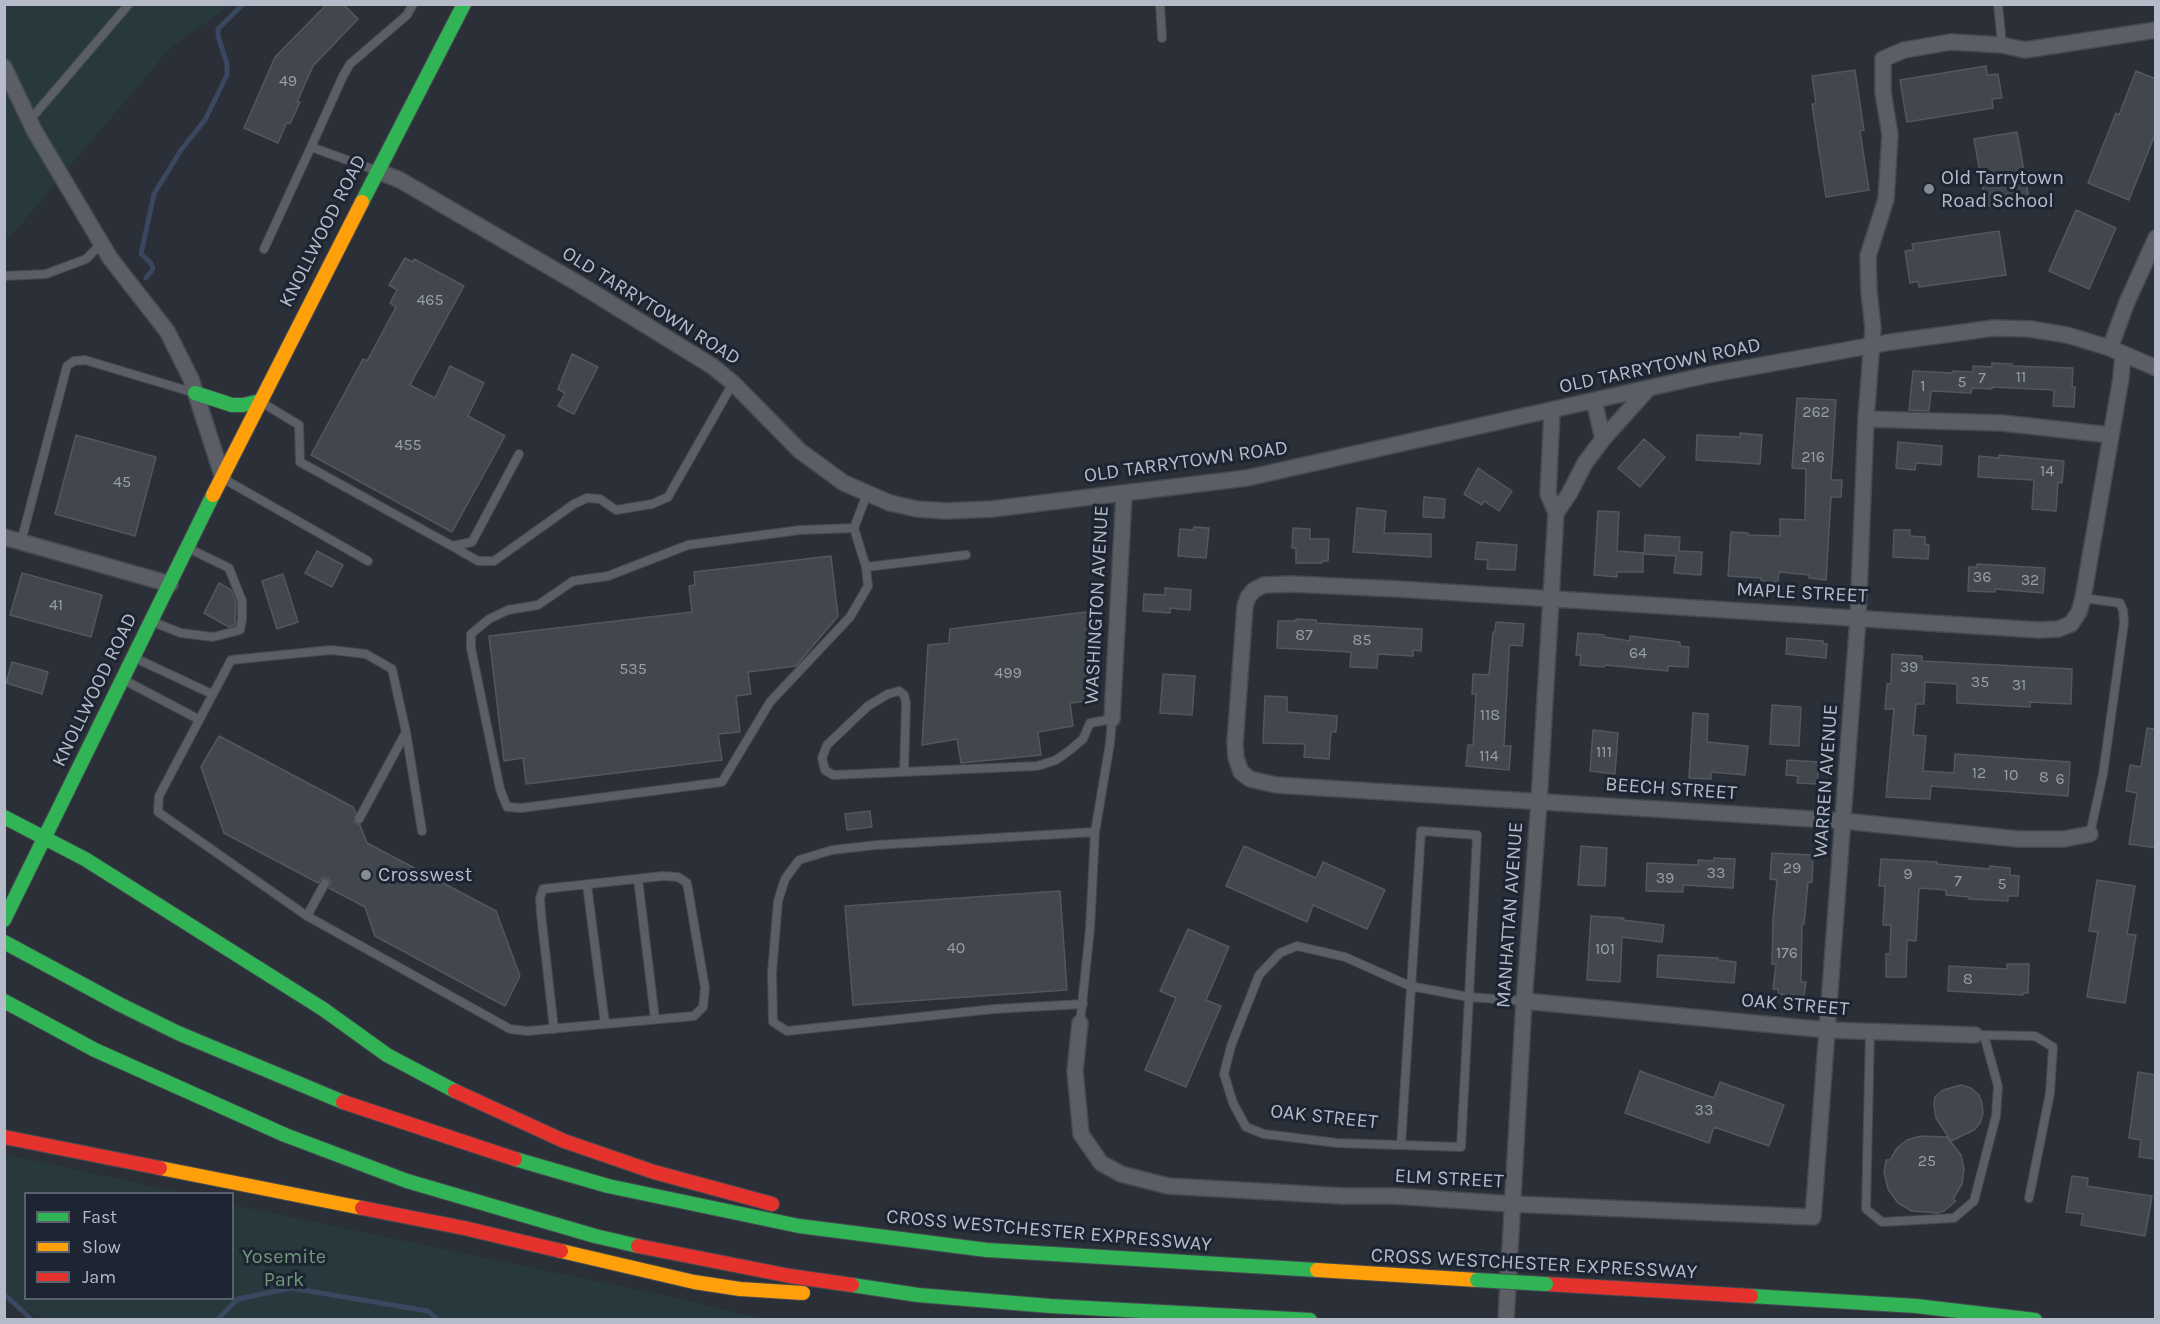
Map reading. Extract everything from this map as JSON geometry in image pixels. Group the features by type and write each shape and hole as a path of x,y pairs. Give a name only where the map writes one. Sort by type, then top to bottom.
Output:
{"main road":[{"name":"KNOLLWOOD ROAD","path":"4,920 260,401 464,4"},
{"path":"195,393 232,405 260,401"},
{"path":"4,817 85,859 313,1002 387,1055 473,1101 564,1141 607,1156 699,1185 789,1208"},
{"name":"CROSS WESTCHESTER EXPRESSWAY","path":"4,942 178,1033 314,1091 424,1132 558,1172 674,1202 798,1226 924,1243 1054,1254 1916,1306 2035,1320"},
{"path":"4,1001 95,1050 218,1107 346,1159 533,1219 663,1252 790,1276 918,1295 1050,1306 1310,1320"},
{"path":"4,1137 464,1228 694,1282 786,1293 918,1295"},
{"path":"812,1214 924,1243"}],"street":[{"path":"2002,45 2025,50 2156,30"},
{"name":"WARREN AVENUE","path":"1813,1217 1858,618 1866,419 1874,328 1869,292 1868,256 1886,198 1890,135 1883,92 1883,59 1904,50 1951,42 2002,45"},
{"path":"4,67 30,120 110,258 167,331 195,393 223,478"},
{"name":"OLD TARRYTOWN ROAD","path":"377,171 400,180 579,284 685,349 733,383 800,451 826,472 867,494 890,503 916,509 946,511 992,509 1247,478 1707,375 1872,346 1994,328 2030,329 2067,335 2116,351 2156,368"},
{"name":"MAPLE STREET","path":"1250,779 1241,772 1236,759 1235,742 1245,606 1254,590 1264,585 1291,584 1550,598 2039,630 2058,629 2071,624 2079,612 2083,598 2121,378 2116,351 2127,302 2156,238"},
{"name":"MANHATTAN AVENUE","path":"1556,513 1585,463 1603,439 1648,389"},
{"path":"1594,401 1603,439"},
{"name":"MANHATTAN AVENUE","path":"1506,1320 1556,513 1548,494 1552,411"},
{"path":"1866,419 2002,423 2110,435"},
{"name":"WASHINGTON AVENUE","path":"1112,719 1124,494"},
{"path":"4,537 170,584"},
{"name":"BEECH STREET","path":"1250,779 1276,785 1844,821 2018,839 2064,839 2090,834"},
{"name":"OAK STREET","path":"1524,1001 1828,1030 1979,1035"},
{"name":"ELM STREET","path":"1080,1023 1074,1071 1081,1134 1101,1163 1121,1174 1168,1186 1813,1217"}],"lane":[{"path":"30,120 129,4"},
{"path":"264,249 343,76 351,64 407,15 413,4"},
{"path":"1160,4 1162,38"},
{"path":"1998,4 2002,45"},
{"path":"311,147 377,171"},
{"path":"4,276 46,274 86,259 102,244"},
{"path":"21,542 67,366 74,361 85,360 195,393"},
{"path":"260,401 299,425 300,462 478,561 494,561 574,504 587,498 600,499 616,510 652,504 668,497 733,383"},
{"path":"452,546 472,542 519,454"},
{"path":"223,478 368,561"},
{"path":"854,528 800,530 688,545 608,576 573,581 538,605 508,610 489,619 471,633 471,648 498,777 507,807 521,808 722,782 770,702 850,617 868,586 866,567 854,528 867,494"},
{"path":"151,621 181,633 213,637 240,630 242,601 229,568 187,548"},
{"path":"866,567 966,555"},
{"path":"2083,598 2120,603 2124,623 2103,774 2090,834"},
{"path":"422,831 406,732 392,669 366,654 331,650 231,660 159,796 158,812 307,916 510,1029 527,1031 554,1029 655,1019 694,1016 703,1007 705,988 687,883 678,877 543,889 540,898 554,1029"},
{"path":"134,657 212,694"},
{"path":"123,680 198,719"},
{"path":"904,772 906,703 904,695 899,691 888,694 868,706 827,745 822,759 825,770 833,775 904,772 1037,766 1056,760 1071,750 1083,739 1090,723 1112,719 1095,832 1090,929 1080,1023"},
{"path":"359,819 406,732"},
{"path":"1401,1145 1421,831 1477,835 1469,997"},
{"path":"1083,1004 994,1009 787,1031 773,1022 771,973 778,901 785,879 799,860 832,850 865,846 1095,832"},
{"path":"638,879 655,1019"},
{"path":"307,916 325,883"},
{"path":"587,885 605,1024"},
{"name":"OAK STREET","path":"1469,997 1461,1147 1337,1143 1264,1134 1246,1127 1233,1103 1224,1074 1231,1046 1259,975 1280,953 1296,946 1345,957 1410,986 1469,997 1524,1001"},
{"path":"1870,1031 1866,1209 1882,1222 1954,1218 1974,1202 1996,1116 1998,1086 1979,1035 2035,1035 2053,1047 2050,1093 2029,1198"}],"green space":[{"path":"5,5 231,5 170,48 9,238 5,239"},
{"name":"Yosemite Park","path":"5,1154 177,1192 24,1192 24,1300 234,1300 234,1205 662,1295 765,1319 42,1319 5,1298"}],"building":[{"path":"327,4 343,4 358,19 313,66 290,124 287,122 278,143 244,128 275,57"},
{"path":"1986,66 1987,75 1998,74 2002,98 1992,99 1993,108 1907,122 1900,80"},
{"path":"1855,70 1864,130 1860,131 1869,190 1826,197 1812,104 1816,104 1812,76"},
{"path":"2136,71 2156,79 2156,132 2129,200 2088,183 2116,113 2119,115"},
{"path":"2017,132 2029,199 1986,206 1974,139"},
{"path":"2076,210 2116,228 2089,289 2049,271"},
{"path":"1999,231 2006,275 1919,287 1918,281 1910,283 1905,251 1913,250 1912,244"},
{"path":"405,258 413,262 414,259 464,286 410,385 435,398 450,366 484,383 468,416 505,436 452,532 311,455 363,359 367,361 396,307 390,303 397,290 389,285"},
{"path":"572,354 598,367 574,414 558,406 565,393 558,389"},
{"path":"1992,363 2073,368 2074,407 2053,406 2054,390 1992,387 1992,389 1972,388 1971,393 1933,391 1929,411 1909,410 1913,371 1973,372 1973,366 1992,367"},
{"path":"1797,398 1836,400 1831,480 1842,480 1841,497 1831,497 1826,580 1809,578 1809,575 1779,572 1778,582 1761,581 1761,578 1728,576 1731,532 1780,536 1780,519 1805,520 1806,469 1792,468"},
{"path":"1740,433 1762,435 1760,464 1696,460 1697,435 1740,437"},
{"path":"76,435 156,457 135,536 55,514"},
{"path":"1644,439 1665,457 1640,487 1618,468"},
{"path":"1898,442 1942,446 1941,465 1916,463 1915,470 1896,468"},
{"path":"1999,455 2064,461 2062,483 2058,482 2056,511 2032,509 2034,480 1978,477 1979,456 1999,458"},
{"path":"1478,468 1512,491 1499,511 1484,501 1482,505 1464,494"},
{"path":"1424,497 1445,499 1444,518 1423,517"},
{"path":"1357,508 1386,511 1384,533 1431,534 1431,557 1353,552"},
{"path":"1598,511 1619,512 1617,551 1643,553 1643,572 1617,572 1617,577 1594,575"},
{"path":"1194,527 1209,528 1206,558 1178,556 1180,529 1194,530"},
{"path":"1293,528 1310,529 1310,539 1329,539 1328,561 1296,563 1296,548 1292,548"},
{"path":"1894,530 1910,530 1910,536 1925,537 1925,544 1929,545 1928,559 1893,557"},
{"path":"1645,535 1680,537 1679,551 1702,552 1701,575 1674,573 1676,556 1644,554"},
{"path":"1477,542 1517,545 1515,570 1487,569 1488,560 1475,559"},
{"path":"317,551 343,565 332,587 305,573"},
{"path":"831,556 838,616 796,666 748,672 751,694 736,696 740,732 718,734 722,760 526,784 523,758 504,761 489,636 692,612 689,586 695,585 694,572"},
{"path":"1977,564 2045,568 2043,593 1995,589 1995,592 1968,591 1969,567 1977,567"},
{"path":"22,573 102,595 91,637 10,615"},
{"path":"283,574 298,622 277,629 262,581"},
{"path":"219,583 231,590 236,602 235,625 229,627 204,613"},
{"path":"1165,588 1191,590 1190,610 1170,608 1170,613 1143,611 1144,594 1165,595"},
{"path":"1094,611 1087,701 1070,703 1073,726 1038,732 1041,755 961,763 957,739 922,745 928,645 949,643 950,629"},
{"path":"1296,619 1316,620 1316,623 1422,629 1421,651 1413,650 1413,656 1378,654 1377,668 1350,667 1351,652 1277,648 1278,621 1296,621"},
{"path":"1496,622 1524,624 1522,646 1510,645 1509,651 1504,746 1511,746 1509,770 1466,766 1468,745 1473,745 1476,694 1472,694 1473,674 1489,675"},
{"path":"1578,633 1604,635 1604,637 1630,641 1630,636 1680,642 1680,646 1689,647 1688,667 1668,666 1668,671 1580,665 1581,655 1576,655"},
{"path":"1787,638 1823,641 1823,644 1827,644 1826,658 1786,654"},
{"path":"1892,654 1922,656 1922,661 2072,669 2071,704 2030,702 2030,707 1957,703 1957,684 1925,682 1924,704 1916,704 1913,735 1926,736 1923,771 1954,773 1955,754 2070,762 2068,796 1931,786 1930,799 1886,797 1894,709 1885,709 1887,684 1891,684"},
{"path":"12,662 48,672 42,694 6,683"},
{"path":"1163,674 1195,676 1192,715 1160,713"},
{"path":"1265,696 1287,697 1287,712 1337,716 1336,732 1331,732 1329,759 1304,757 1305,744 1263,743"},
{"path":"1772,705 1801,707 1799,746 1770,744"},
{"path":"1693,713 1708,714 1707,742 1748,746 1745,775 1711,772 1711,779 1689,778"},
{"path":"2147,728 2156,729 2156,848 2129,844 2137,793 2126,791 2130,765 2141,767"},
{"path":"1593,730 1618,733 1615,774 1590,771"},
{"name":"Crosswest","path":"219,736 353,807 356,813 354,822 360,825 367,843 496,911 520,976 505,1006 375,936 365,907 329,888 331,882 328,878 322,878 318,883 224,833 201,767"},
{"path":"1787,760 1819,762 1817,784 1797,783 1798,776 1786,775"},
{"path":"870,811 872,827 847,830 845,814"},
{"path":"1244,846 1316,878 1323,862 1385,890 1367,929 1313,905 1307,922 1226,886"},
{"path":"1581,846 1607,848 1605,886 1578,885"},
{"path":"1772,853 1813,855 1812,882 1808,882 1804,924 1802,924 1801,982 1806,982 1804,996 1778,994 1778,989 1773,989 1776,964 1772,964 1773,919 1777,880 1770,879"},
{"path":"1714,858 1735,859 1733,888 1683,885 1683,892 1646,891 1647,863 1698,865 1698,860 1714,861"},
{"path":"1881,859 1937,862 1937,864 1989,869 1990,866 2010,868 2010,875 2019,876 2018,896 2008,896 2008,901 1969,899 1969,897 1946,895 1946,890 1919,888 1916,941 1907,940 1906,977 1886,977 1886,954 1890,954 1891,925 1883,925 1885,886 1879,886"},
{"path":"2097,880 2135,886 2127,934 2136,935 2125,1003 2087,997 2098,932 2089,931"},
{"path":"1060,891 1067,990 853,1005 845,906"},
{"path":"1591,916 1624,918 1623,920 1664,925 1662,942 1622,937 1620,982 1587,980"},
{"path":"1188,929 1229,947 1206,1000 1221,1006 1186,1087 1145,1070 1176,998 1160,991"},
{"path":"1658,955 1718,958 1718,960 1736,962 1734,983 1657,977"},
{"path":"2007,964 2029,964 2028,993 2023,993 2023,995 1948,991 1949,966 2007,969"},
{"path":"1640,1071 1714,1098 1720,1082 1784,1105 1769,1146 1714,1127 1709,1143 1625,1113"},
{"path":"2138,1072 2156,1075 2156,1159 2139,1157 2141,1140 2129,1138"},
{"path":"1961,1085 1971,1088 1979,1095 1983,1114 1974,1130 1951,1141 1936,1118 1935,1097 1943,1090"},
{"path":"1921,1136 1947,1137 1961,1155 1964,1169 1962,1184 1953,1199 1956,1201 1938,1213 1912,1211 1898,1203 1888,1189 1884,1172 1886,1160 1890,1160 1897,1148 1907,1140"},
{"path":"2072,1176 2088,1178 2087,1186 2152,1196 2145,1236 2081,1225 2083,1214 2066,1212"}],"waterway":[{"path":"146,278 153,269 151,263 141,254 154,194 181,150 205,120 227,75 227,64 218,29 243,4"},
{"path":"217,1320 238,1299 291,1288 428,1311 438,1320"},
{"path":"4,1294 32,1320"}],"traffic: fast":[{"path":"362,202 464,4"},
{"path":"195,393 232,405 260,401"},
{"path":"4,920 213,495"},
{"path":"4,817 85,859 323,1009 387,1055 455,1091"},
{"path":"4,942 178,1033 343,1102"},
{"path":"4,1001 95,1050 285,1135 407,1181 595,1236 638,1246"},
{"path":"515,1159 608,1186 799,1226 987,1250 1317,1270"},
{"path":"1477,1280 1546,1284"},
{"path":"852,1285 918,1295 1050,1306 1310,1320"},
{"path":"1751,1296 1916,1306 2035,1320"}],"traffic: slow":[{"path":"213,495 362,202"},
{"path":"160,1168 362,1208"},
{"path":"561,1251 694,1282 740,1289 803,1293"},
{"path":"1317,1270 1477,1280"}],"traffic: jam":[{"path":"455,1091 564,1141 654,1172 772,1204"},
{"path":"343,1102 515,1159"},
{"path":"4,1137 160,1168"},
{"path":"362,1208 464,1228 561,1251"},
{"path":"638,1246 790,1276 852,1285"},
{"path":"1546,1284 1751,1296"}],"place":[{"name":"Old Tarrytown Road School","path":"1929,189"},
{"name":"Crosswest","path":"366,875"}]}
